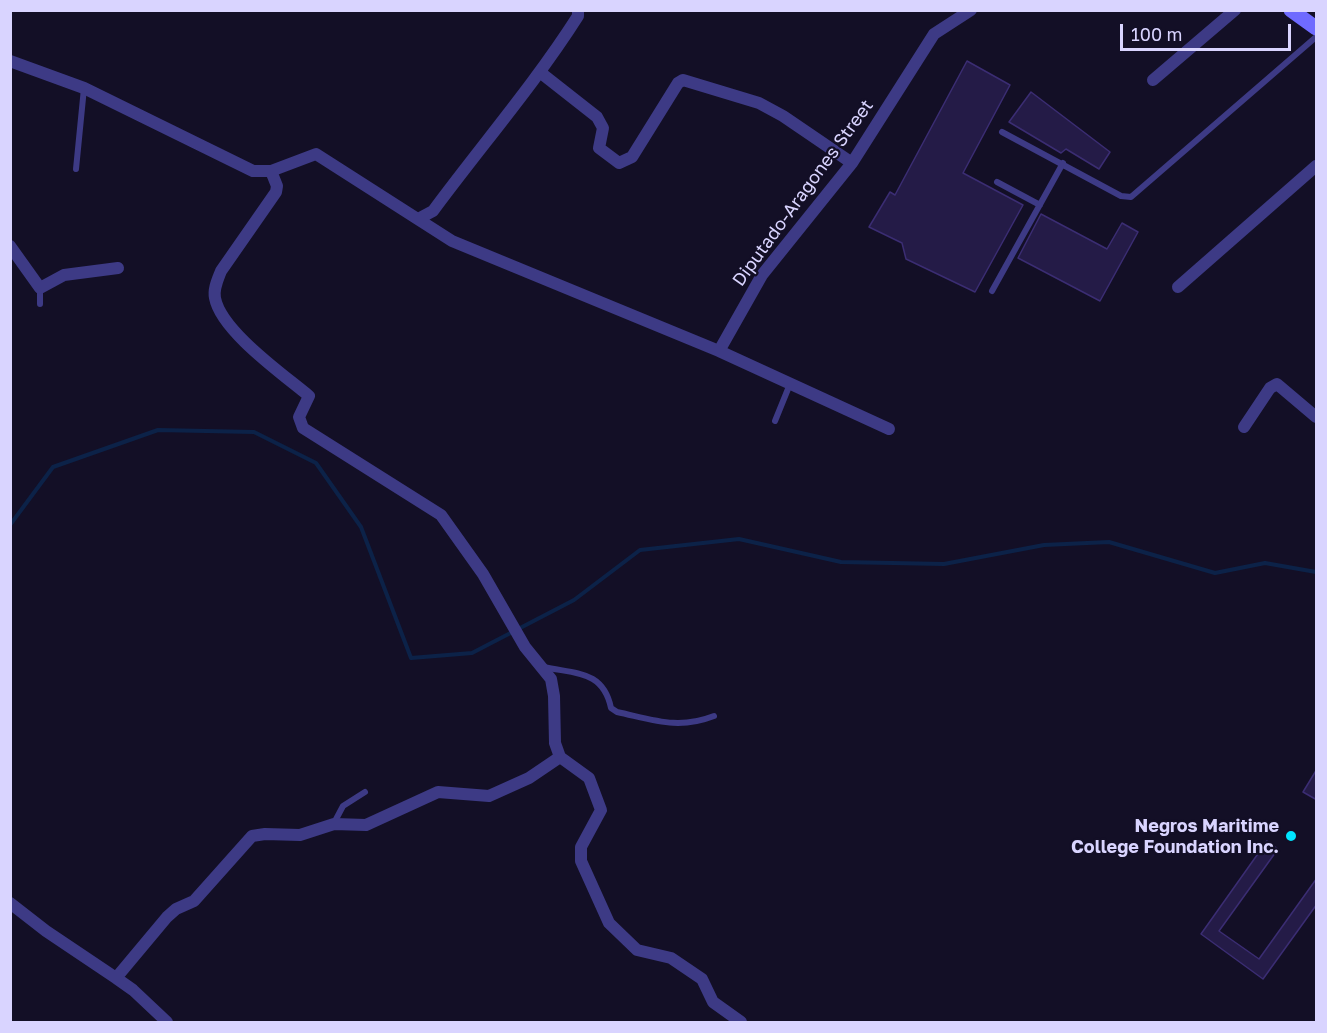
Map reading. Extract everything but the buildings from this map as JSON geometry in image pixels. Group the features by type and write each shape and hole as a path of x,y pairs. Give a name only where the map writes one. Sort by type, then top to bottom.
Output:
{"main road":[{"path":"1291,10 1317,28"}],"street":[{"path":"418,219 433,211 516,101 541,73 578,16 578,10"},
{"name":"Diputado-Aragones Street","path":"719,351 762,275 852,163 934,33 971,10"},
{"path":"1153,80 1235,10"},
{"path":"10,61 84,88 247,169 270,171 316,154 452,240 719,351 888,429"},
{"path":"541,73 597,117 603,128 599,148 619,163 632,157 678,83 683,80 759,103 783,116 852,163"},
{"path":"1178,286 1317,166"},
{"path":"270,171 277,186 276,192 221,271 216,284 215,299 231,329 309,396 299,417 303,428 441,515 483,574 520,637 551,679 554,696 555,743 560,757 589,778 596,791 601,810 581,847 580,861 609,923 638,950 671,958 702,979 713,1002 739,1022"},
{"path":"11,248 40,288 64,275 118,268"},
{"path":"1244,427 1270,388 1277,384 1317,417"},
{"path":"116,978 167,917 176,909 194,901 252,836 300,835 334,824 366,825 438,792 489,796 529,778 560,757"},
{"path":"10,903 46,931 133,990 166,1023"}],"lane":[{"path":"1002,132 1121,196 1131,197 1317,37"},
{"path":"76,169 84,88"},
{"path":"992,291 1063,164"},
{"path":"997,182 1040,205"},
{"path":"39,304 40,288"},
{"path":"775,422 790,384"},
{"path":"540,666 576,672 599,682 605,687 611,708 617,712 680,725 694,724 714,716"},
{"path":"334,824 343,806 364,792"}],"waterway":[{"path":"10,525 53,467 158,430 254,432 316,463 361,527 411,658 472,653 574,600 640,550 739,539 841,562 944,564 1044,545 1109,542 1215,573 1265,563 1316,572"}],"place":[{"name":"Negros Maritime College Foundation Inc.","path":"1291,836"}]}
